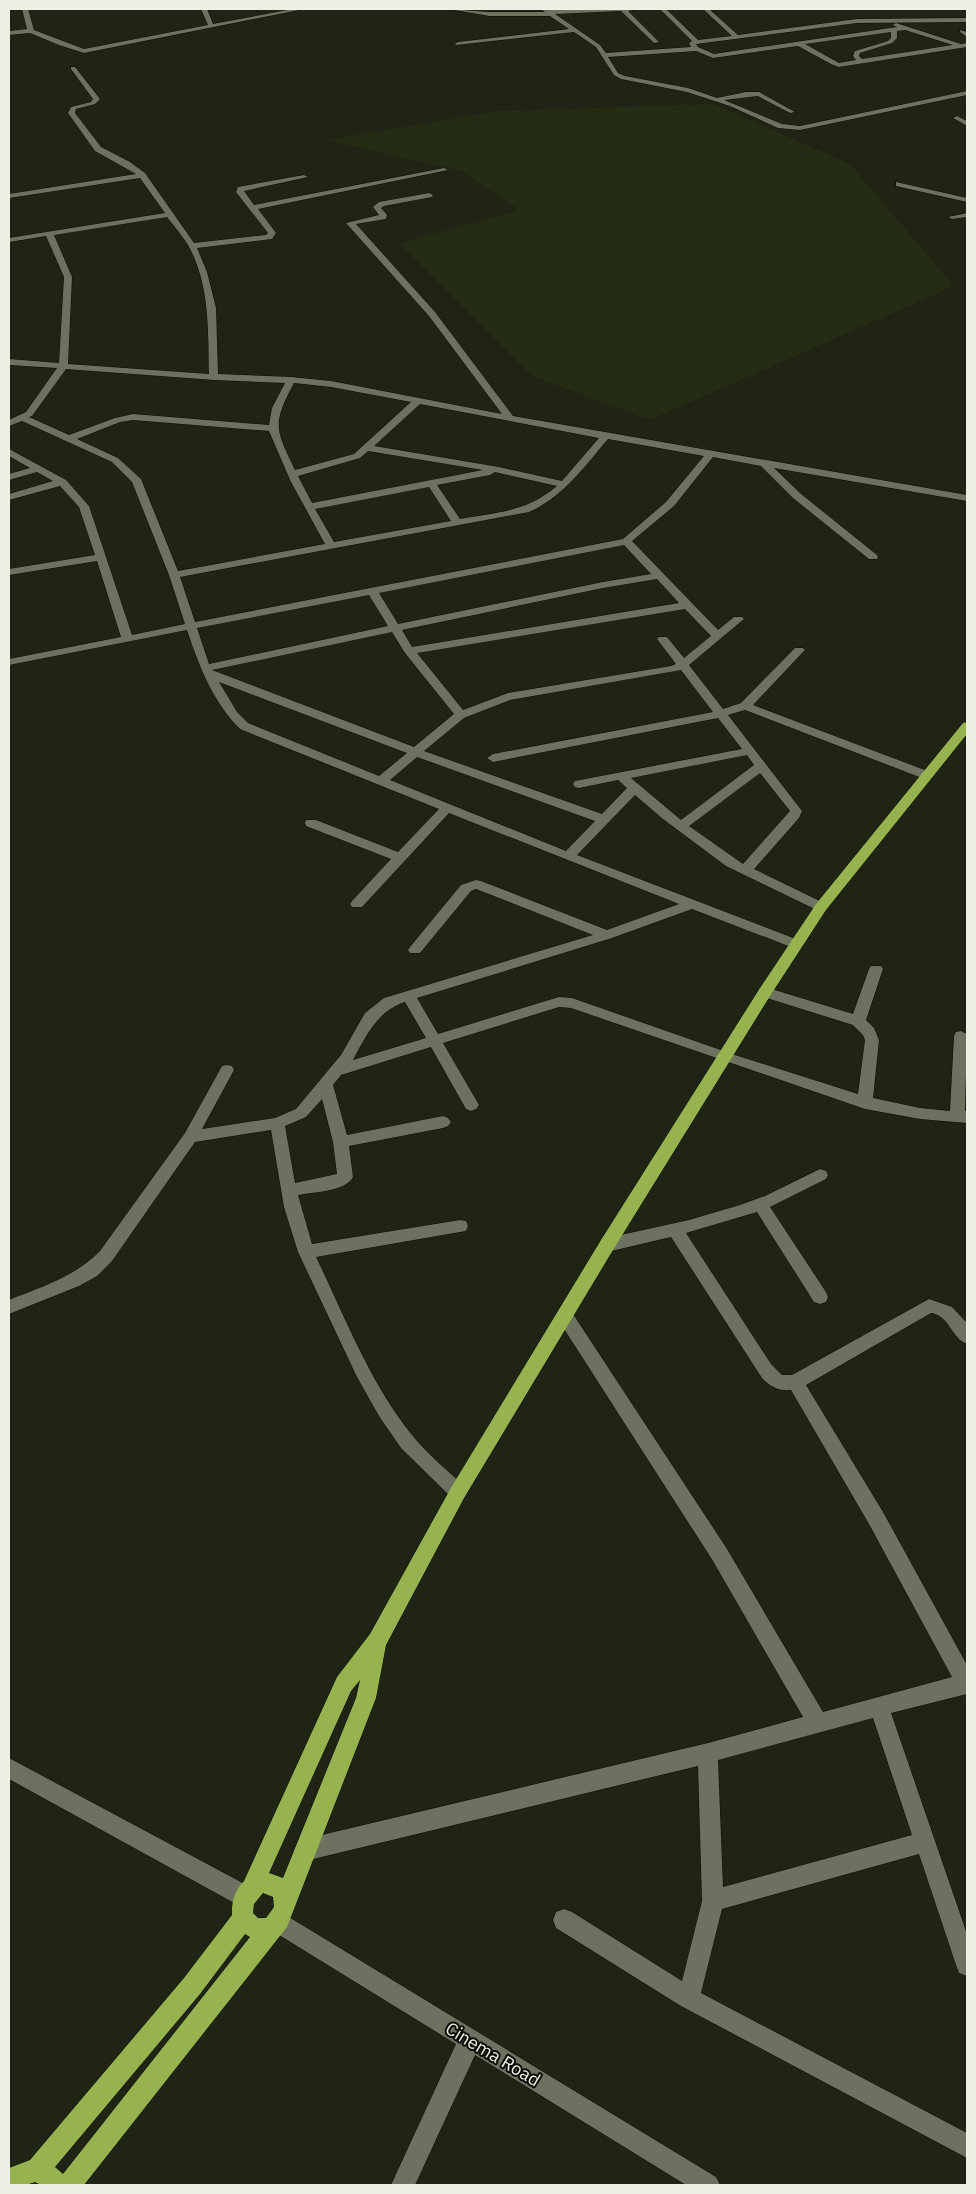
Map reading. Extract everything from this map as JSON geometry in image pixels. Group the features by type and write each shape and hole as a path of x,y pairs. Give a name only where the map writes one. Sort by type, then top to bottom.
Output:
{"highway":[{"path":"9,2185 19,2175 37,2170 198,1980 247,1900 344,1684 377,1641 458,1492 607,1245 821,906 967,726"},
{"path":"68,2185 285,1911 285,1900 366,1698 377,1641"},
{"path":"275,1925 259,1930 250,1927 247,1900 262,1883 272,1884 281,1890 285,1900"},
{"path":"37,2170 52,2178 56,2185"}],"street":[{"path":"25,9 31,31"},
{"path":"204,9 211,26"},
{"path":"9,33 31,31 61,44 84,51 301,9"},
{"path":"452,9 495,14 634,9"},
{"path":"622,9 656,42"},
{"path":"663,9 697,46 713,56 905,28"},
{"path":"706,9 736,36"},
{"path":"926,11 928,20"},
{"path":"548,12 598,46 616,74 623,78 688,90 717,99 781,126 800,128 967,93"},
{"path":"604,56 697,46 736,36 857,20 967,20"},
{"path":"881,20 964,45"},
{"path":"458,44 577,30"},
{"path":"860,62 856,56 857,52 890,42 894,38 894,30"},
{"path":"800,44 834,64 860,62 964,45"},
{"path":"956,54 967,52"},
{"path":"73,68 97,99 93,103 73,108 71,113 98,149 127,164 142,175 192,246 203,272 212,308 214,377"},
{"path":"791,127 793,125 967,88"},
{"path":"717,99 746,94 759,94 792,112"},
{"path":"957,118 967,124"},
{"path":"253,208 444,170"},
{"path":"9,196 142,175"},
{"path":"192,246 269,237 272,233 240,192 241,189 304,177"},
{"path":"899,184 967,200"},
{"path":"952,198 967,194"},
{"path":"428,195 382,204 377,207 383,214 383,217 350,223 426,308 510,416"},
{"path":"9,240 170,214"},
{"path":"952,217 967,215"},
{"path":"9,423 24,418 29,414 63,366 68,277 49,234"},
{"path":"9,362 331,384 510,416 606,436 967,498"},
{"path":"291,380 273,418 273,428 292,474 331,546"},
{"path":"292,474 352,458 368,448 419,400"},
{"path":"70,438 118,420 133,417 273,428"},
{"path":"24,418 114,460 137,481 174,575 207,671 237,722 380,782 796,944"},
{"path":"174,575 458,523 533,507 542,503 563,484 606,436"},
{"path":"368,448 499,470 563,484"},
{"path":"10,453 62,482 84,506 128,640"},
{"path":"9,662 626,541 670,504 711,454"},
{"path":"766,464 797,496 874,558"},
{"path":"9,477 39,468"},
{"path":"310,507 499,470"},
{"path":"9,497 62,482"},
{"path":"431,483 458,523"},
{"path":"626,541 657,576 717,636"},
{"path":"9,572 100,557"},
{"path":"207,671 395,628 657,576"},
{"path":"372,592 409,651 460,715"},
{"path":"409,651 687,604"},
{"path":"380,782 460,715 508,697 674,669 682,665 738,619"},
{"path":"663,639 796,811 795,815 745,870"},
{"path":"493,758 720,714 745,706 799,650"},
{"path":"207,671 415,752 605,820"},
{"path":"745,706 926,775"},
{"path":"579,784 750,751"},
{"path":"681,826 761,766"},
{"path":"620,775 708,847 745,870 821,906"},
{"path":"569,856 634,788"},
{"path":"357,904 447,808"},
{"path":"311,824 400,858"},
{"path":"415,950 466,888 476,884 606,935"},
{"path":"190,1137 277,1123 301,1113 346,1059 370,1017 389,1002 606,935 693,904"},
{"path":"858,1021 876,969"},
{"path":"765,992 858,1021 869,1032 872,1040 865,1103"},
{"path":"409,996 471,1105"},
{"path":"336,1071 559,1002 572,1003 865,1103 962,1117 961,1036"},
{"path":"9,1307 73,1281 91,1271 106,1256 190,1137 227,1070"},
{"path":"289,1190 339,1181 345,1177 341,1142 325,1084"},
{"path":"341,1142 443,1122"},
{"path":"277,1123 292,1207 306,1252 363,1372 385,1411 407,1442 458,1492"},
{"path":"607,1245 675,1230 760,1204 806,1184 820,1175"},
{"path":"760,1204 820,1297"},
{"path":"306,1252 460,1226"},
{"path":"675,1230 773,1380 782,1384 795,1382 929,1306 938,1306 944,1310 952,1317 967,1337"},
{"path":"565,1316 720,1555 818,1723"},
{"path":"305,1850 708,1753 967,1684 876,1518 795,1382"},
{"path":"879,1707 967,1965"},
{"path":"689,1998 713,1901 708,1753"},
{"path":"9,1768 247,1900"},
{"path":"713,1901 925,1842"},
{"path":"564,1920 689,1998 967,2146"},
{"name":"Cinema Road","path":"275,1925 470,2040 708,2185"},
{"path":"406,2183 470,2040"}],"shaded area":[{"path":"714,104 850,164 954,286 650,420 532,376 399,243 519,210 461,171 326,140 499,111"}]}
